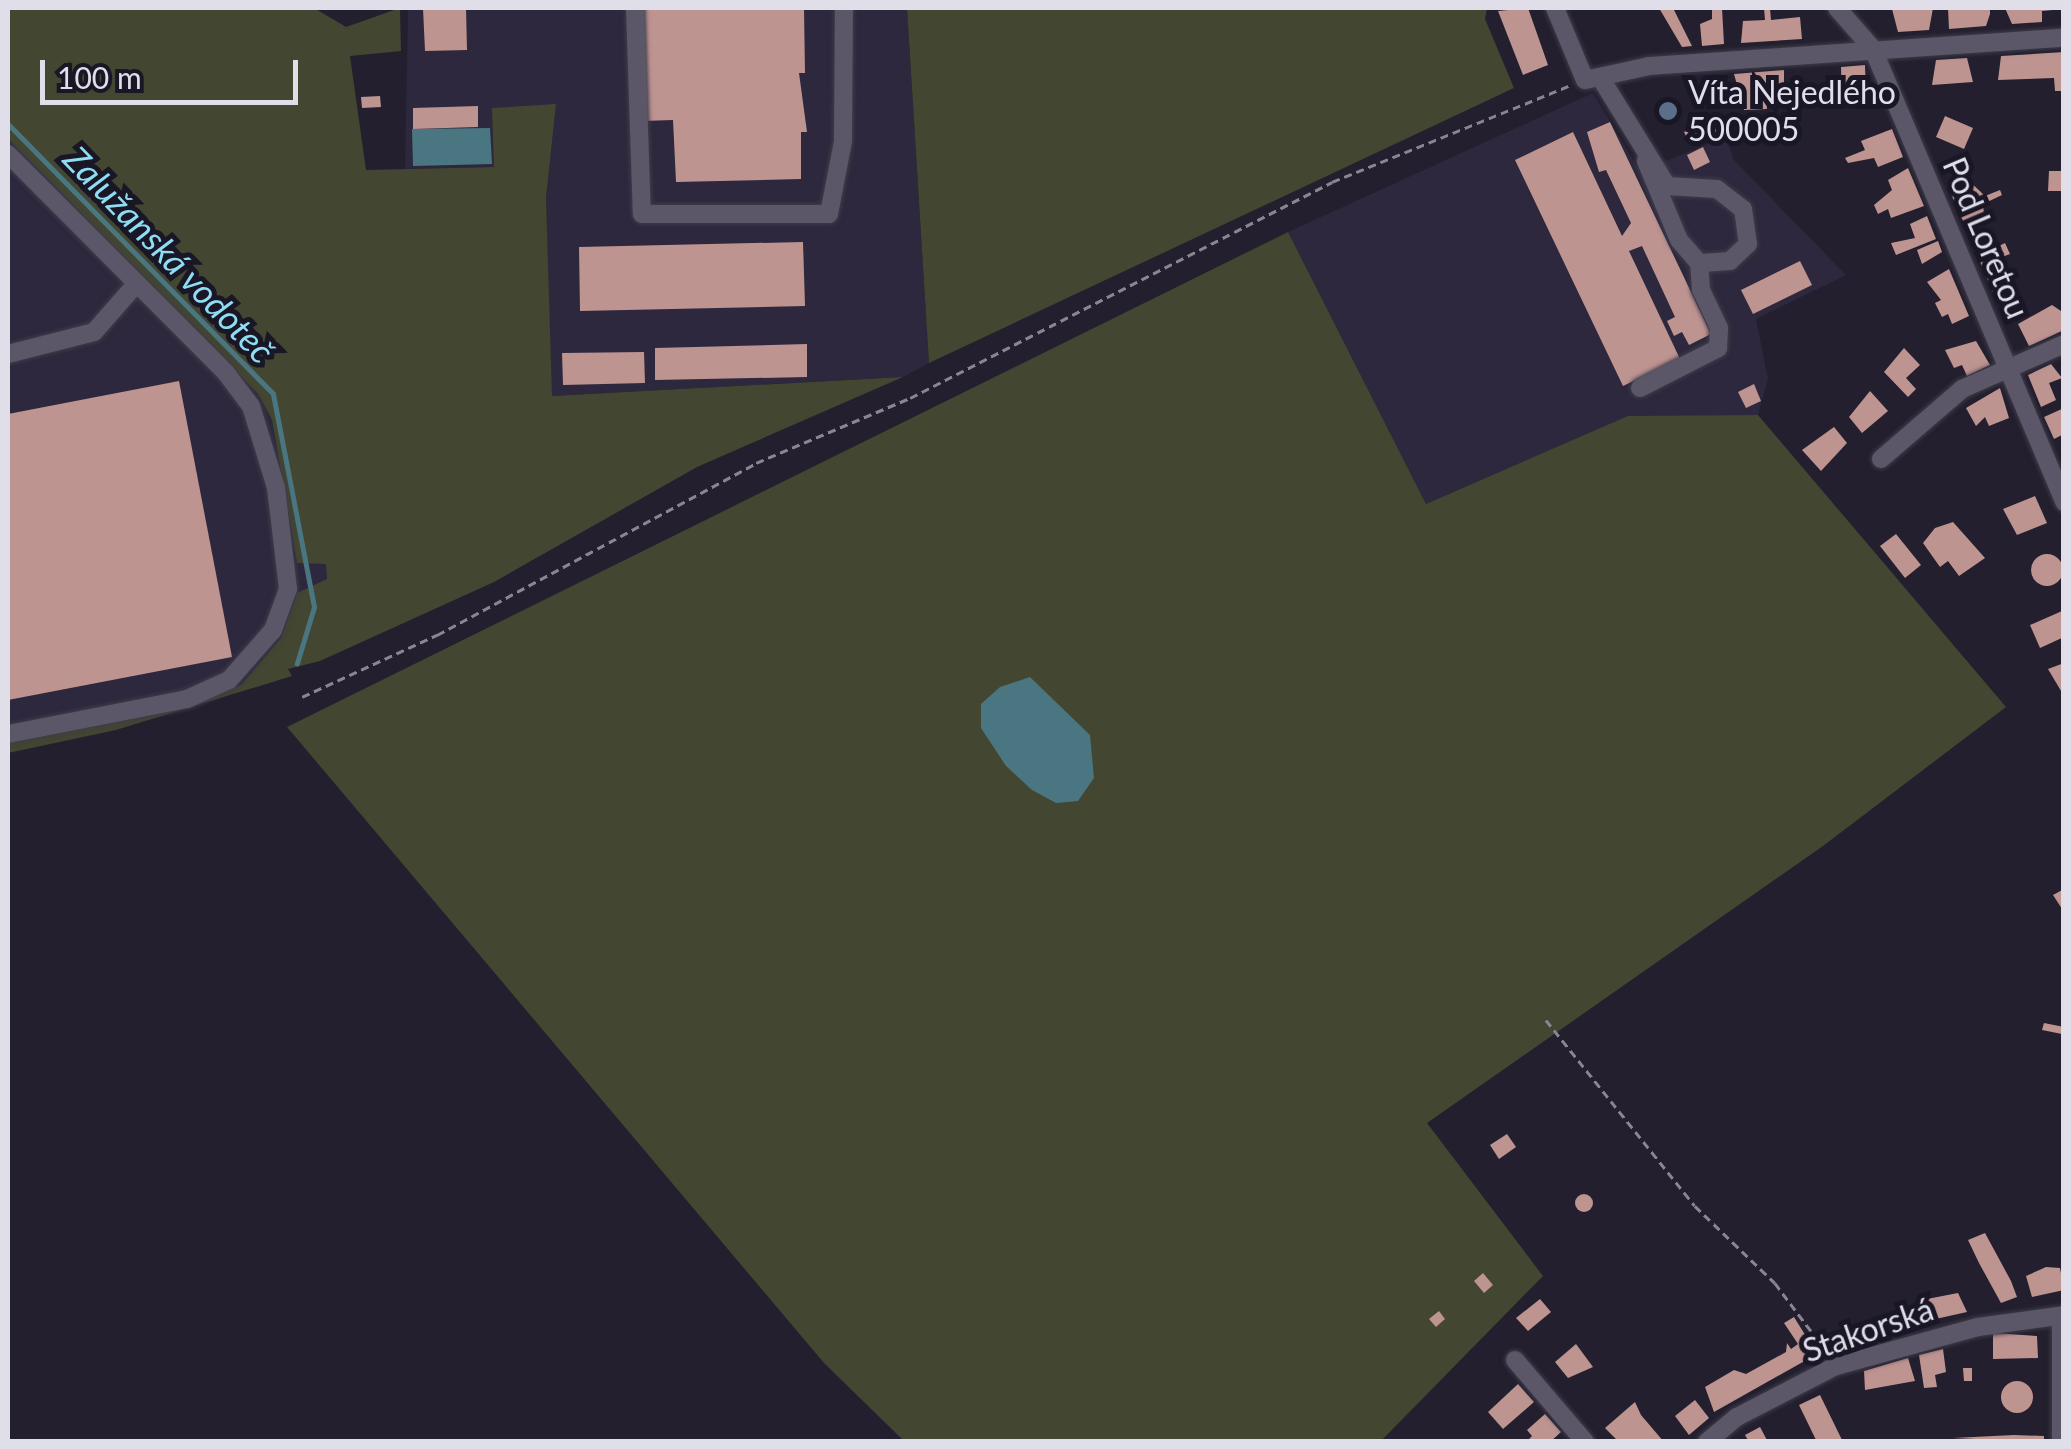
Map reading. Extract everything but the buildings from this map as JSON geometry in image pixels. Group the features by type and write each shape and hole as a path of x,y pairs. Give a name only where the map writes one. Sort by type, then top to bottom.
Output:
{"street":[{"path":"636,8 642,214 829,214 843,140 844,8"},
{"path":"1556,8 1592,78 1667,186 1717,189 1743,209 1748,244 1730,261 1699,263"},
{"name":"Pod Loretou","path":"1837,8 1873,49 2064,502"},
{"path":"1592,78 1649,66 2064,38"},
{"path":"8,154 251,406 276,488 288,589 274,630 229,680 188,699 8,734"},
{"path":"1640,388 1718,348 1719,328 1701,290 1699,263 1680,240 1646,161"},
{"path":"8,354 94,332 136,283"},
{"path":"1881,459 1962,389 2064,344"},
{"path":"2062,1316 2062,1442"},
{"name":"Stakorská","path":"1707,1442 1737,1417 1836,1366 1978,1326 2062,1316"},
{"path":"1515,1360 1584,1442"}],"path":[{"path":"302,697 454,626 756,463 910,398 1332,182 1592,78"},
{"path":"1546,1020 1695,1206 1776,1282 1836,1366"}],"shaded area":[{"path":"408,8 907,8 929,363 903,377 551,396 546,198 556,104 494,167 405,169"},
{"path":"1593,93 1640,171 1726,137 1734,160 1846,275 1756,319 1768,379 1758,415 1628,417 1426,504 1288,232"},
{"path":"8,139 258,394 272,420 297,562 327,564 327,580 297,593 281,638 241,685 220,696 8,742"}],"green space":[{"path":"8,8 314,8 346,27 400,8 401,51 350,56 366,170 494,167 492,108 556,104 546,198 552,396 903,377 697,467 494,582 320,661 288,669 292,676 116,730 8,753 8,742 199,703 241,685 281,638 297,593 327,579 326,564 297,563 272,420 258,394 8,139"},
{"path":"907,8 1487,8 1485,19 1514,88 929,363"},
{"path":"1288,232 1426,504 1628,416 1758,415 2006,707 1823,846 1427,1123 1543,1276 1380,1442 904,1441 824,1363 287,727"}],"water":[{"path":"490,128 492,164 413,166 412,129"},
{"path":"1030,677 1090,735 1094,778 1078,801 1056,803 1032,790 1006,766 981,728 981,704 1000,687"}],"waterway":[{"name":"Zalužanská vodoteč","path":"8,124 273,394 314,607 297,663"}],"place":[{"name":"Víta Nejedlého 500005","path":"1668,111"}]}
